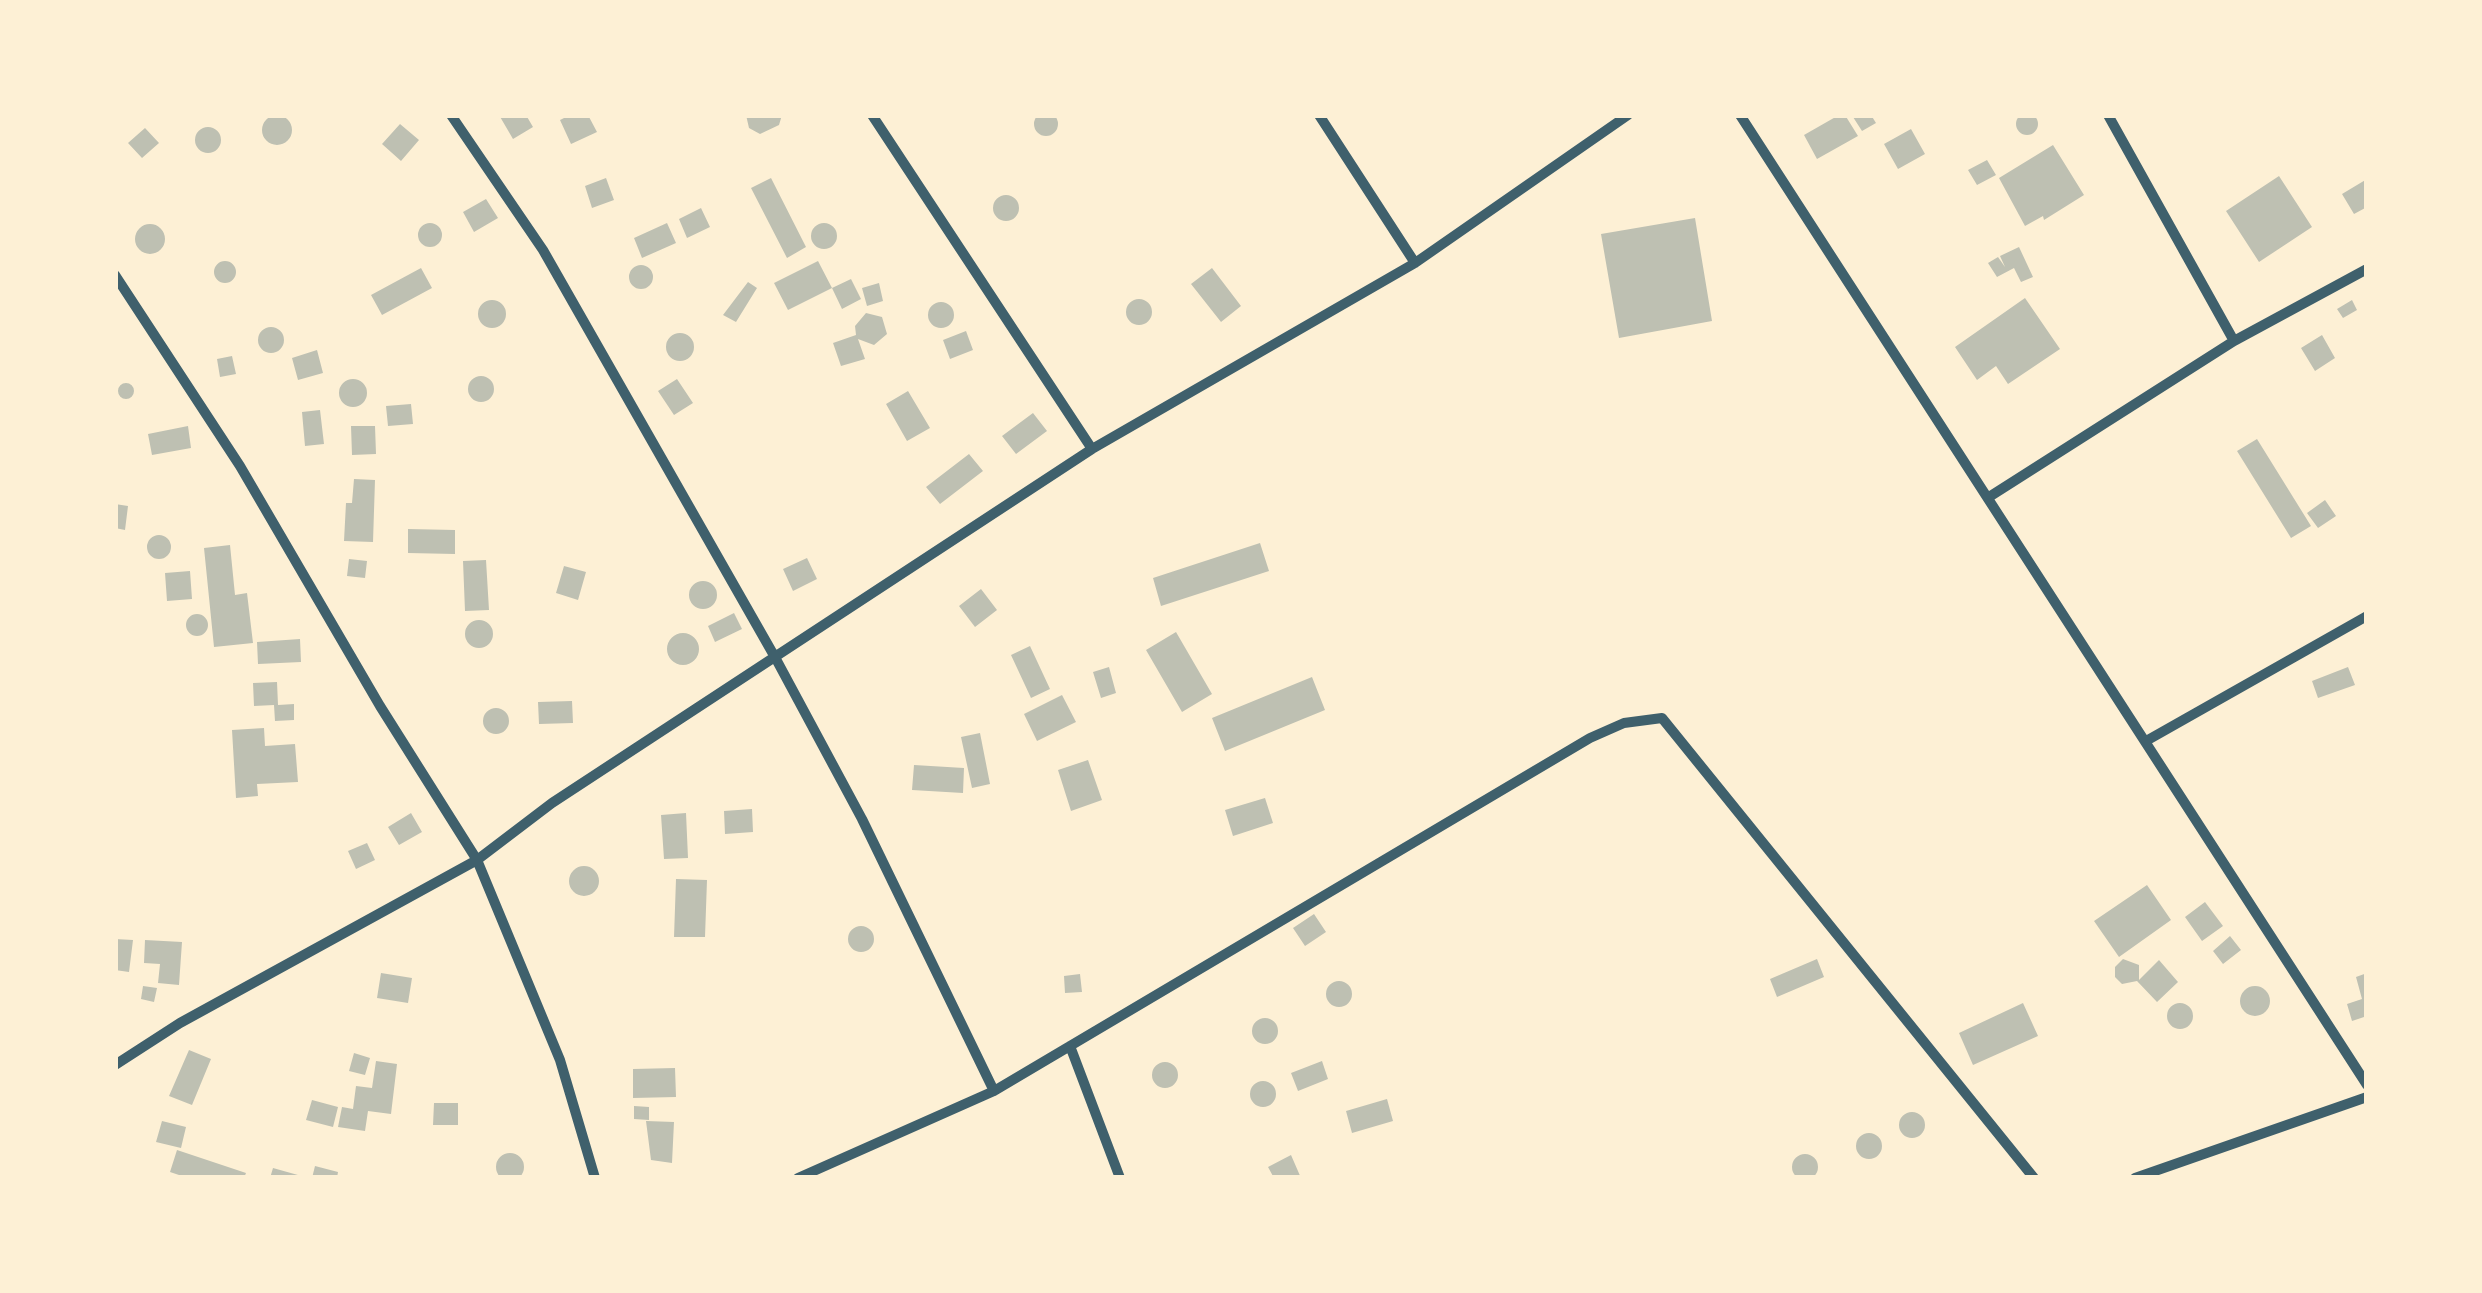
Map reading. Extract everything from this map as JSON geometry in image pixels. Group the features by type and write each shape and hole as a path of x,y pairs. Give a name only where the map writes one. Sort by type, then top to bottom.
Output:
{"street":[{"path":"451,115 543,250 776,659 862,820 994,1091"},
{"path":"872,115 1092,449"},
{"path":"1319,115 1414,263"},
{"path":"115,1065 180,1023 477,860 552,803 1092,449 1414,263 1628,115"},
{"path":"1740,115 2367,1085"},
{"path":"2108,115 2234,341"},
{"path":"1989,497 2234,341 2367,269"},
{"path":"115,275 240,466 380,706 477,860 560,1060 596,1178"},
{"path":"2146,740 2367,616"},
{"path":"798,1178 994,1091 1590,738 1624,723 1662,718 2034,1178"},
{"path":"1070,1046 1120,1178"},
{"path":"2134,1178 2367,1097"}],"building":[{"path":"1046,112 1058,124 1046,136 1034,124"},
{"path":"2027,113 2035,116 2035,132 2027,135 2019,132 2016,124 2019,116"},
{"path":"277,115 288,119 292,130 288,141 277,145 266,141 262,130 266,119"},
{"path":"499,115 526,115 533,127 513,139"},
{"path":"570,115 588,115 597,132 571,144 560,120"},
{"path":"746,115 782,115 779,125 760,134 749,128"},
{"path":"1845,115 1858,136 1817,159 1804,135"},
{"path":"1871,115 1876,123 1862,131 1853,117"},
{"path":"400,124 419,140 401,161 382,144"},
{"path":"208,127 217,131 221,140 217,149 208,153 199,149 195,140 199,131"},
{"path":"145,128 159,143 142,158 128,143"},
{"path":"1911,129 1925,154 1898,169 1884,144"},
{"path":"2053,145 2084,195 2044,220 2043,216 2025,226 1999,178"},
{"path":"1987,160 1996,175 1977,185 1968,170"},
{"path":"2279,176 2312,227 2259,262 2226,211"},
{"path":"606,178 614,200 592,208 585,186"},
{"path":"771,178 806,247 787,258 751,188"},
{"path":"2367,179 2367,207 2354,214 2342,194"},
{"path":"1006,195 1015,199 1019,208 1015,217 1006,221 997,217 993,208 997,199"},
{"path":"486,199 498,218 474,232 463,212"},
{"path":"701,208 710,227 687,238 679,219"},
{"path":"1695,218 1712,321 1619,338 1601,234"},
{"path":"430,223 439,226 439,244 430,247 421,244 418,235 421,226"},
{"path":"667,223 676,243 642,258 634,238"},
{"path":"824,223 833,227 837,236 833,245 824,249 815,245 811,236 815,227"},
{"path":"150,224 161,228 165,239 161,250 150,254 139,250 135,239 139,228"},
{"path":"2019,247 2033,277 2021,282 2014,268 1997,277 1988,263 1998,257 2005,267 2000,256"},
{"path":"225,261 233,264 233,280 225,283 217,280 214,272 217,264"},
{"path":"818,261 832,288 788,310 774,283"},
{"path":"641,265 653,277 641,289 629,277"},
{"path":"421,268 432,288 382,315 371,295"},
{"path":"1212,268 1241,306 1221,322 1191,284"},
{"path":"851,279 861,299 842,309 832,288"},
{"path":"748,282 757,288 736,322 723,315"},
{"path":"879,283 883,301 867,306 862,288"},
{"path":"2025,298 2060,349 2008,384 1996,366 1977,380 1955,347"},
{"path":"1139,299 1148,303 1152,312 1148,321 1139,325 1130,321 1126,312 1130,303"},
{"path":"492,300 502,304 506,314 502,324 492,328 482,324 478,314 482,304"},
{"path":"2352,300 2357,310 2343,318 2337,309"},
{"path":"941,302 950,306 954,315 950,324 941,328 932,324 928,315 932,306"},
{"path":"866,313 882,317 887,334 874,345 858,339 865,359 841,366 833,343 856,335 855,326"},
{"path":"271,327 280,331 284,340 280,349 271,353 262,349 258,340 262,331"},
{"path":"966,331 973,350 950,359 943,340"},
{"path":"680,333 690,337 694,347 690,357 680,361 670,357 666,347 670,337"},
{"path":"2322,335 2335,358 2315,371 2301,348"},
{"path":"317,350 323,373 298,380 292,358"},
{"path":"232,356 236,374 220,377 217,359"},
{"path":"481,376 491,379 491,399 481,402 471,399 468,389 471,379"},
{"path":"353,379 363,383 367,393 363,403 353,407 343,403 339,393 343,383"},
{"path":"677,379 693,403 674,415 658,391"},
{"path":"126,383 134,391 126,399 118,391"},
{"path":"908,391 930,428 907,441 886,404"},
{"path":"411,404 413,424 388,426 386,406"},
{"path":"320,410 324,444 305,446 302,412"},
{"path":"1033,413 1047,431 1016,454 1002,436"},
{"path":"188,426 191,448 152,455 148,434"},
{"path":"351,426 375,426 376,454 352,455"},
{"path":"2257,439 2311,526 2291,538 2237,451"},
{"path":"969,454 983,471 940,504 926,487"},
{"path":"354,479 375,480 373,542 344,541 346,503 352,503"},
{"path":"2325,500 2336,516 2318,528 2307,513"},
{"path":"115,504 128,506 125,530 115,528"},
{"path":"408,529 455,530 455,554 408,553"},
{"path":"159,535 171,547 159,559 147,547"},
{"path":"1260,543 1269,571 1161,606 1153,578"},
{"path":"230,545 235,595 247,593 253,643 214,647 204,548"},
{"path":"807,558 817,579 793,591 783,569"},
{"path":"349,559 367,561 365,578 347,576"},
{"path":"486,560 489,610 465,611 463,561"},
{"path":"564,566 586,572 578,600 556,593"},
{"path":"190,571 192,599 167,601 165,573"},
{"path":"703,581 713,585 717,595 713,605 703,609 693,605 689,595 693,585"},
{"path":"981,589 997,610 975,627 959,606"},
{"path":"734,613 742,629 715,642 708,626"},
{"path":"197,614 205,617 205,633 197,636 189,633 186,625 189,617"},
{"path":"479,620 489,624 493,634 489,644 479,648 469,644 465,634 469,624"},
{"path":"1176,632 1212,694 1182,712 1146,650"},
{"path":"683,633 694,638 699,649 694,660 683,665 672,660 667,649 672,638"},
{"path":"300,639 301,662 258,664 257,642"},
{"path":"1030,646 1050,689 1031,698 1011,655"},
{"path":"1109,667 1116,693 1101,698 1093,672"},
{"path":"2348,667 2355,685 2318,698 2312,681"},
{"path":"1312,677 1325,710 1225,751 1212,718"},
{"path":"277,682 278,705 294,704 294,720 275,721 274,705 254,706 253,683"},
{"path":"1062,695 1076,722 1037,741 1024,714"},
{"path":"572,701 573,723 539,724 538,702"},
{"path":"496,708 505,712 509,721 505,730 496,734 487,730 483,721 487,712"},
{"path":"264,728 265,746 295,744 298,782 257,784 258,796 236,798 232,730"},
{"path":"980,733 990,784 972,788 961,737"},
{"path":"1088,760 1102,800 1071,811 1058,770"},
{"path":"914,765 964,768 963,793 912,790"},
{"path":"1265,798 1273,823 1233,836 1225,810"},
{"path":"752,809 753,832 725,834 724,811"},
{"path":"411,813 422,832 399,845 388,827"},
{"path":"686,813 688,858 664,859 661,815"},
{"path":"367,843 375,860 356,869 348,851"},
{"path":"584,866 598,875 599,881 590,895 584,896 570,887 569,881 578,867"},
{"path":"676,879 707,880 705,937 674,937"},
{"path":"2147,885 2171,920 2119,957 2094,921"},
{"path":"2205,902 2223,926 2202,941 2185,917"},
{"path":"1314,914 1326,932 1305,946 1293,928"},
{"path":"861,926 870,930 874,939 870,948 861,952 852,948 848,939 852,930"},
{"path":"2230,936 2241,950 2223,964 2213,951"},
{"path":"115,939 133,940 129,972 115,970"},
{"path":"145,940 182,942 179,985 158,983 160,964 144,963"},
{"path":"1817,959 1824,977 1777,997 1770,979"},
{"path":"2123,959 2139,965 2139,980 2159,960 2178,982 2157,1002 2137,981 2122,984 2115,977 2115,967"},
{"path":"381,973 412,978 408,1003 377,998"},
{"path":"2367,973 2367,1016 2352,1021 2347,1004 2362,999 2356,977"},
{"path":"1080,974 1082,992 1065,993 1064,976"},
{"path":"1339,981 1348,985 1352,994 1348,1003 1339,1007 1330,1003 1326,994 1330,985"},
{"path":"143,986 157,988 154,1002 141,999"},
{"path":"2255,986 2266,990 2270,1001 2266,1012 2255,1016 2244,1012 2240,1001 2244,990"},
{"path":"2023,1003 2038,1036 1973,1065 1959,1033"},
{"path":"2180,1003 2189,1007 2193,1016 2189,1025 2180,1029 2171,1025 2167,1016 2171,1007"},
{"path":"1265,1018 1274,1022 1278,1031 1274,1040 1265,1044 1256,1040 1252,1031 1256,1022"},
{"path":"189,1050 211,1059 192,1105 169,1096"},
{"path":"354,1053 370,1058 365,1075 349,1071"},
{"path":"376,1061 397,1064 391,1114 368,1111 365,1131 338,1127 342,1107 353,1109 356,1086 372,1088"},
{"path":"1322,1061 1328,1079 1298,1091 1291,1073"},
{"path":"1165,1062 1174,1066 1178,1075 1174,1084 1165,1088 1156,1084 1152,1075 1156,1066"},
{"path":"675,1068 676,1097 633,1098 633,1069"},
{"path":"1263,1081 1272,1085 1276,1094 1272,1103 1263,1107 1254,1103 1250,1094 1254,1085"},
{"path":"1387,1099 1393,1121 1352,1133 1346,1111"},
{"path":"312,1100 338,1107 333,1127 306,1120"},
{"path":"434,1103 458,1103 458,1125 433,1125"},
{"path":"634,1106 649,1107 649,1120 634,1119"},
{"path":"1912,1112 1921,1116 1925,1125 1921,1134 1912,1138 1903,1134 1899,1125 1903,1116"},
{"path":"162,1121 186,1127 181,1148 156,1142"},
{"path":"646,1121 674,1122 672,1163 651,1160"},
{"path":"1869,1133 1878,1137 1882,1146 1878,1155 1869,1159 1860,1155 1856,1146 1860,1137"},
{"path":"177,1150 246,1173 244,1178 188,1178 170,1172"},
{"path":"510,1153 520,1157 524,1167 520,1177 510,1181 500,1177 496,1167 500,1157"},
{"path":"1805,1154 1814,1158 1818,1167 1814,1176 1805,1180 1796,1176 1792,1167 1796,1158"},
{"path":"1291,1155 1301,1178 1274,1178 1268,1167"},
{"path":"315,1166 338,1172 337,1178 312,1178"},
{"path":"273,1168 305,1177 305,1178 270,1178"}]}
